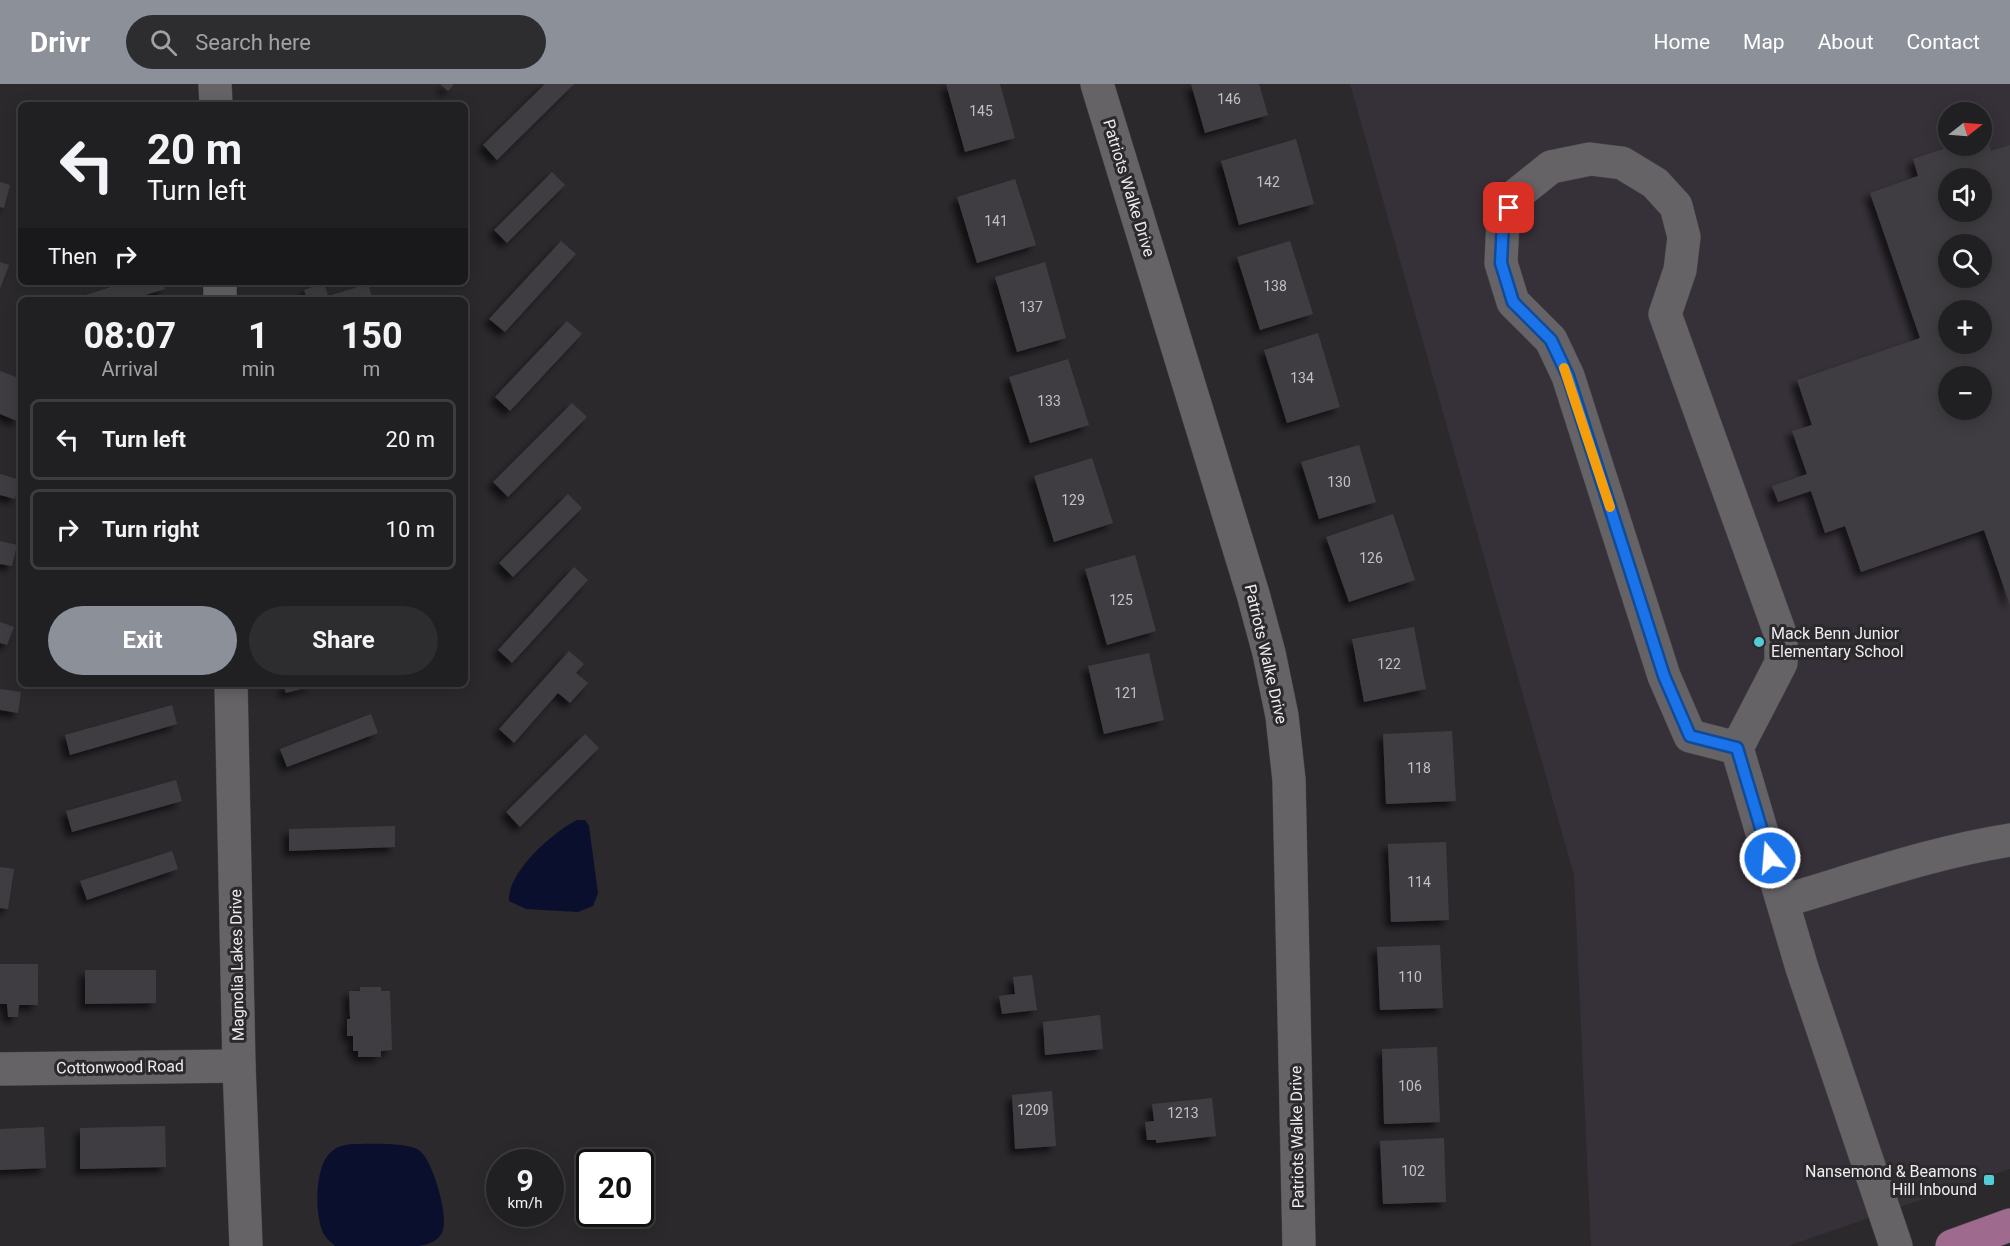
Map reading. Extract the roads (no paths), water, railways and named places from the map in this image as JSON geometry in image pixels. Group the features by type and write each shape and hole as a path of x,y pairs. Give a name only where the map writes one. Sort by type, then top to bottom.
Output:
{"main road":[{"path":"1952,1246 2010,1225"}],"street":[{"path":"215,84 216,102"},
{"name":"Patriots Walke Drive","path":"1097,84 1253,594 1269,653 1282,716 1289,780 1299,1246"},
{"path":"1737,748 1690,736 1664,676 1568,376 1551,340 1513,302 1501,263 1503,221 1516,195 1551,167 1590,159 1622,163 1655,183 1676,206 1684,237 1680,270 1665,314 1781,636 1781,663 1737,748 1802,969 1896,1246"},
{"name":"Magnolia Lakes Drive","path":"231,687 239,1066 246,1246"},
{"path":"1783,902 1908,864 1984,844 2010,840"},
{"name":"Cottonwood Road","path":"0,1069 239,1066"}],"water":[{"path":"577,820 585,820 589,826 598,893 593,906 578,912 526,909 509,901 510,890 515,878 533,854 544,843"},
{"path":"343,1145 408,1146 420,1151 435,1178 442,1204 444,1226 438,1239 419,1246 335,1246 326,1237 321,1228 318,1206 321,1169 331,1152"}],"place":[{"name":"Mack Benn Junior Elementary School","path":"1759,642"},
{"name":"Nansemond & Beamons Hill Inbound","path":"1989,1180"}]}
